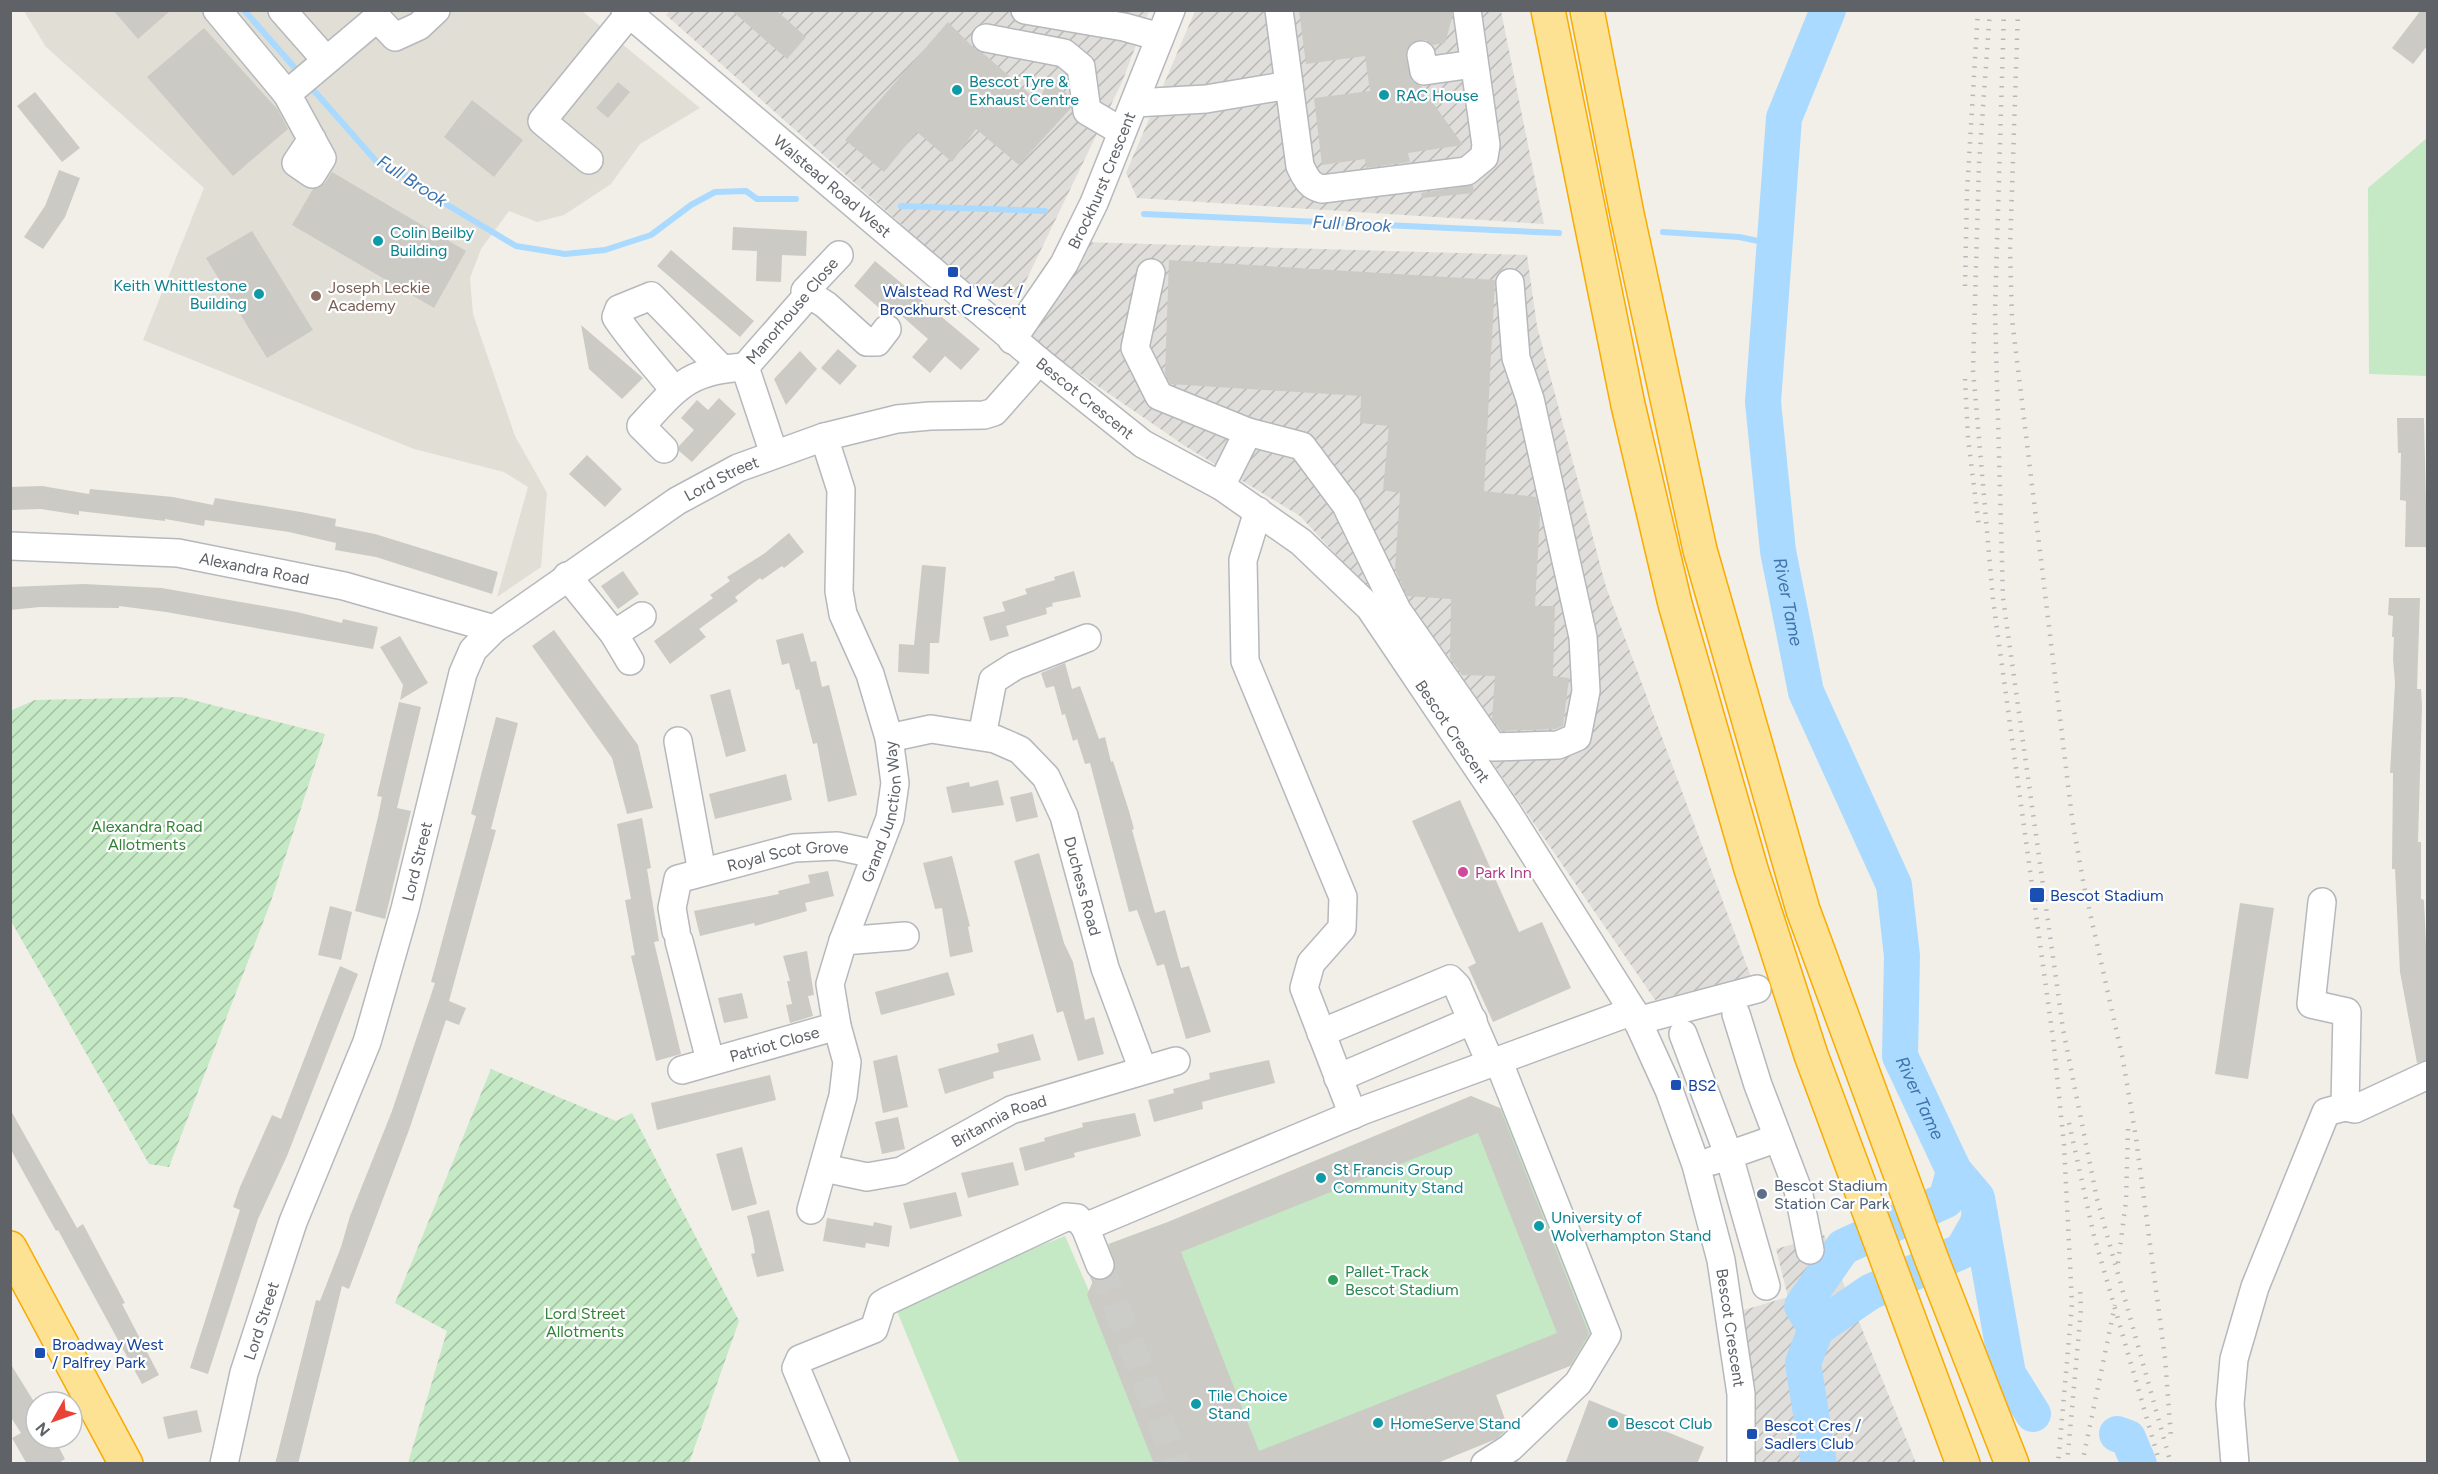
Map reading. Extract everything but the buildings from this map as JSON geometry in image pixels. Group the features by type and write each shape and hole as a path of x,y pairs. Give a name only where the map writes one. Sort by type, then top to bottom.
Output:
{"highway":[{"path":"1548,10 1623,383 1675,604 1767,921 1819,1077 1963,1464"},
{"path":"1587,10 1627,214 1700,550 1803,909 1920,1227 2012,1464"},
{"path":"10,1248 126,1464"}],"street":[{"path":"217,10 290,91 312,139"},
{"path":"282,10 320,65"},
{"path":"290,91 377,18 395,37 419,26 436,10"},
{"path":"1025,10 1124,27 1160,37"},
{"name":"Brockhurst Crescent","path":"1012,340 1064,264 1094,203 1171,10"},
{"path":"1279,10 1300,166 1307,180 1314,187 1322,189 1467,171 1478,165 1484,157 1486,145 1467,10"},
{"path":"589,160 542,121 627,12"},
{"name":"Walstead Road West","path":"627,12 1039,361"},
{"path":"986,38 1064,53 1081,68 1087,111 1121,131"},
{"path":"1421,55 1424,71 1474,64"},
{"path":"1135,103 1206,99 1289,85"},
{"name":"Manorhouse Close","path":"733,368 809,294 806,291 839,255"},
{"path":"1151,273 1135,348 1159,396 1248,432 1302,446 1346,505 1397,610 1493,747 1558,744 1577,737 1586,691 1583,637 1530,399 1516,358 1510,283"},
{"path":"809,294 826,305 867,342 877,342 887,328"},
{"path":"674,390 625,331 616,317 619,309 651,296 733,368 774,454"},
{"name":"Bescot Crescent","path":"824,437 897,419 984,415 994,411 1039,361 1143,444 1221,486 1301,542 1370,608 1508,813 1635,1016 1669,1090 1696,1166 1721,1260 1741,1394 1741,1464"},
{"path":"664,449 641,426 674,390 692,377 733,368"},
{"path":"1221,486 1248,432"},
{"name":"Lord Street","path":"224,1464 244,1373 293,1222 367,1042 405,909 463,673 473,650 494,629 677,501 738,468 824,437"},
{"name":"Grand Junction Way","path":"811,1210 843,1096 846,1062 830,984 843,941 890,818 895,783 889,738 870,674 843,614 839,591 841,490 824,437"},
{"path":"1258,511 1243,560 1245,662 1342,897 1342,928 1311,963 1304,988 1353,1114"},
{"name":"Alexandra Road","path":"10,546 178,554 344,586 494,629"},
{"path":"567,576 614,634 630,661"},
{"path":"614,634 642,616"},
{"path":"982,736 993,680 1015,666 1087,638"},
{"name":"Duchess Road","path":"889,738 931,729 982,736 1020,750 1046,777 1064,816 1105,968 1143,1070"},
{"path":"678,741 691,800 690,876"},
{"name":"Royal Scot Grove","path":"690,876 794,848 837,846 875,854"},
{"name":"Patriot Close","path":"690,876 672,908 677,936 700,1015 710,1060"},
{"path":"2322,902 2311,1004 2347,1012 2345,1107"},
{"path":"843,941 905,936"},
{"path":"1321,1033 1450,979 1457,986 1494,1061 1607,1335 1578,1383 1510,1448 1485,1464"},
{"path":"1085,1227 1353,1114 1494,1061 1635,1016 1757,989"},
{"path":"1736,1014 1798,1190 1810,1250"},
{"path":"1338,1078 1473,1020"},
{"name":"Patriot Close","path":"682,1070 710,1060 837,1026"},
{"path":"1683,1034 1729,1156 1766,1286"},
{"name":"Britannia Road","path":"824,1168 867,1176 901,1171 1011,1110 1176,1061"},
{"path":"2235,1464 2230,1404 2234,1359 2255,1287 2326,1112 2345,1107 2355,1109 2427,1075"},
{"path":"1696,1166 1778,1138"},
{"path":"836,1464 796,1368 800,1359 874,1329 882,1304 887,1301 1071,1217 1077,1218 1085,1227 1100,1265"}],"shaded area":[{"path":"670,10 1149,11 1122,82 1021,291 1001,299 983,297 666,15"},
{"name":"Joseph Leckie Academy","path":"24,11 582,11 700,108 640,144 611,184 564,215 537,222 509,211 481,249 470,278 473,314 515,436 547,493 541,567 497,597 528,487 504,472 414,449 143,340 204,188 46,47"},
{"path":"1195,11 1501,11 1544,224 1137,198 1126,173"},
{"path":"1080,242 1527,255 1537,326 1606,587 1751,977 1655,1000 1390,613 1300,516 1185,446 1025,336"},
{"path":"1824,1235 1916,1463 1754,1463 1744,1310 1788,1297 1776,1249"}],"green space":[{"path":"2427,138 2427,376 2369,374 2368,188"},
{"name":"Alexandra Road Allotments","path":"181,697 325,734 270,904 169,1167 149,1164 11,921 10,711 35,700"},
{"name":"Lord Street Allotments","path":"491,1069 616,1121 632,1113 739,1321 689,1463 408,1463 447,1331 395,1303"},
{"name":"Pallet-Track Bescot Stadium","path":"1471,1096 1506,1111 1594,1330 1577,1363 1496,1395 1510,1433 1435,1463 960,1464 894,1304 1065,1236 1089,1291 1108,1244 1168,1222"}],"waterway":[{"name":"Full Brook","path":"244,10 301,75"},
{"name":"River Tame","path":"1828,10 1784,118 1763,402 1778,551 1806,692 1894,885 1902,956 1900,1056 1954,1171 1977,1198 2008,1374 2033,1414"},
{"name":"Full Brook","path":"309,85 376,161 413,179 426,192 516,246 565,254 605,250 651,235 691,205 715,192 746,191 757,199 796,199"},
{"name":"Full Brook","path":"901,206 1045,211"},
{"name":"Full Brook","path":"1144,214 1559,233"},
{"name":"Full Brook","path":"1663,232 1739,237 1773,244"},
{"name":"River Tame","path":"1819,1464 1803,1363 1816,1329 1802,1306 1843,1247 1946,1200 1954,1171"},
{"name":"River Tame","path":"1816,1329 1870,1292 1962,1251 1980,1215"},
{"name":"River Tame","path":"2117,1434 2128,1438 2139,1464"}],"tunnel":[{"path":"1100,1265 1177,1464"}],"railway":[{"path":"1965,286 1967,192 1978,10"},
{"path":"1990,10 1979,164 1973,370 1993,600 2054,1046 2064,1145 2072,1304 2058,1464"},
{"path":"2004,10 1995,311 2003,598 2063,1029 2097,1199 2171,1464"},
{"path":"2018,10 2010,249 2012,319 2072,818 2084,886 2123,1060 2136,1138 2165,1358 2171,1437"},
{"path":"1965,379 1968,438 1979,528"},
{"path":"2069,1123 2094,1236 2160,1464"},
{"path":"2118,1263 2126,1201 2128,1129"},
{"path":"2067,1464 2081,1309 2080,1287"},
{"path":"2082,1464 2115,1305"}],"place":[{"name":"Bescot Tyre & Exhaust Centre","path":"957,90"},
{"name":"RAC House","path":"1384,95"},
{"name":"Colin Beilby Building","path":"378,241"},
{"name":"Walstead Rd West / Brockhurst Crescent","path":"953,272"},
{"name":"Keith Whittlestone Building","path":"259,294"},
{"name":"Joseph Leckie Academy","path":"316,296"},
{"name":"Park Inn","path":"1463,872"},
{"name":"Bescot Stadium","path":"2037,895"},
{"name":"BS2","path":"1676,1085"},
{"name":"St Francis Group Community Stand","path":"1321,1178"},
{"name":"Bescot Stadium Station Car Park","path":"1762,1194"},
{"name":"University of Wolverhampton Stand","path":"1539,1226"},
{"name":"Pallet-Track Bescot Stadium","path":"1333,1280"},
{"name":"Broadway West / Palfrey Park","path":"40,1353"},
{"name":"Tile Choice Stand","path":"1196,1404"},
{"name":"HomeServe Stand","path":"1378,1423"},
{"name":"Bescot Club","path":"1613,1423"},
{"name":"Bescot Cres / Sadlers Club","path":"1752,1434"}]}
